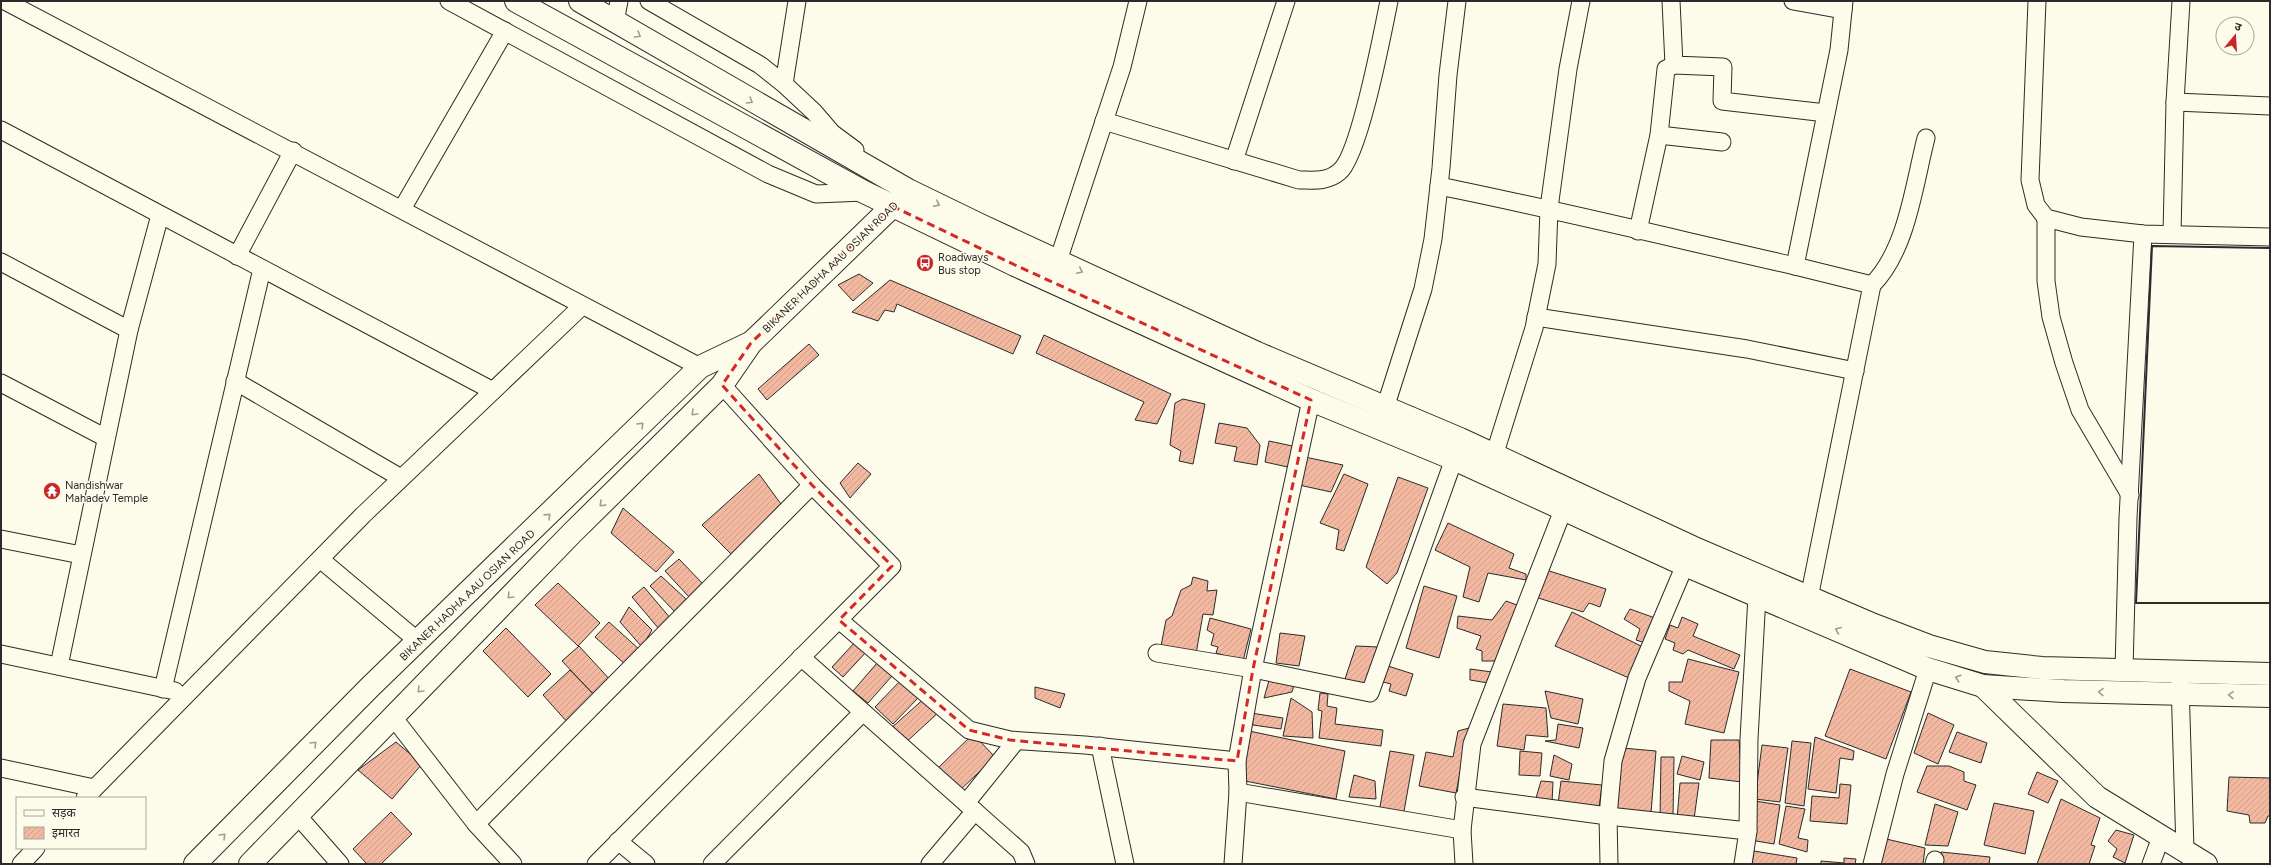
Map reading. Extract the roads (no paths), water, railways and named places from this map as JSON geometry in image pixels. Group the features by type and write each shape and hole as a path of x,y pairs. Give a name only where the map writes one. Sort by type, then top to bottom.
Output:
{"main road":[{"path":"516,1 864,192 1015,266 1311,400 1454,459 1684,565 1928,669 1983,686 2181,695 2270,696"},
{"path":"580,1 617,11 908,190 1257,353 1494,456 1692,547 1810,598 1929,646 1985,662 2042,668 2270,674"},
{"name":"BIKANER HADHA AAU OSIAN ROAD","path":"250,864 572,533 722,385 751,343 908,190"},
{"name":"BIKANER HADHA AAU OSIAN ROAD","path":"196,864 370,687 419,642 700,367 751,343"},
{"path":"1983,686 1985,662"},
{"path":"1983,686 2097,796 2161,837 2186,850 2206,864"}],"street":[{"path":"6,1 293,151 582,306 700,367"},
{"path":"449,1 768,174 816,194 864,192"},
{"path":"649,1 760,65 784,84 814,112 832,133 908,190"},
{"path":"784,84 797,1"},
{"path":"1058,261 1122,67 1138,1"},
{"path":"1234,161 1286,1"},
{"path":"1104,121 1299,180 1327,180 1341,171 1353,151 1377,58 1389,1"},
{"path":"1385,408 1423,289 1433,239 1448,74 1457,1"},
{"path":"1494,456 1536,317 1547,264 1549,208 1568,70 1581,1"},
{"path":"1671,1 1674,65"},
{"path":"1793,1 1844,6 1839,50 1795,266"},
{"path":"2037,1 2030,180 2036,205 2046,218 2046,281 2051,317 2064,363 2080,410 2130,495"},
{"path":"2172,234 2175,102 2181,1"},
{"path":"402,209 505,31"},
{"path":"1638,231 1659,135 1666,69 1674,65 1723,67 1722,101 1826,112"},
{"path":"2175,102 2270,106"},
{"path":"1,130 493,391"},
{"path":"1659,135 1722,142"},
{"path":"1810,598 1872,285 1882,275 1893,256 1902,233 1926,138"},
{"path":"237,256 293,151"},
{"path":"1439,186 1549,208 1638,231 1872,285"},
{"path":"59,666 128,330 160,215"},
{"path":"2046,218 2081,227 2143,234 2270,237"},
{"path":"2124,670 2130,495 2143,234"},
{"path":"1,262 128,330"},
{"path":"163,689 262,268"},
{"path":"1,768 90,793 401,478 582,306"},
{"path":"1536,317 1747,349 1855,371"},
{"path":"235,381 401,478"},
{"path":"1,383 106,438"},
{"path":"596,864 892,566 812,485 722,385"},
{"path":"1233,864 1238,792 1237,761 1252,669 1311,400"},
{"path":"1157,653 1252,669 1370,693 1454,459"},
{"path":"476,824 812,485"},
{"path":"1464,864 1462,830 1464,797 1472,744 1563,510"},
{"path":"1,539 81,555"},
{"path":"320,559 419,642"},
{"path":"1609,864 1608,816 1613,761 1637,678 1684,565"},
{"path":"1743,864 1748,831 1749,739 1757,596"},
{"path":"839,620 969,730 1016,741 1100,746 1237,761"},
{"path":"1,654 187,694"},
{"path":"801,657 1021,852 1026,864"},
{"path":"1872,864 1895,774 1928,669"},
{"path":"2180,671 2186,850"},
{"path":"712,864 863,712"},
{"path":"393,717 476,824 513,864"},
{"path":"930,864 1016,741"},
{"path":"1100,746 1125,864"},
{"path":"1238,792 1462,830"},
{"path":"1464,797 1608,816 1748,831"},
{"path":"298,816 340,864"},
{"path":"2151,864 2161,837"},
{"path":"618,841 646,864"},
{"path":"21,864 35,849"}],"place":[{"name":"Roadways Bus stop","path":"925,263"},
{"name":"Nandishwar Mahadev Temple","path":"52,491"}]}
